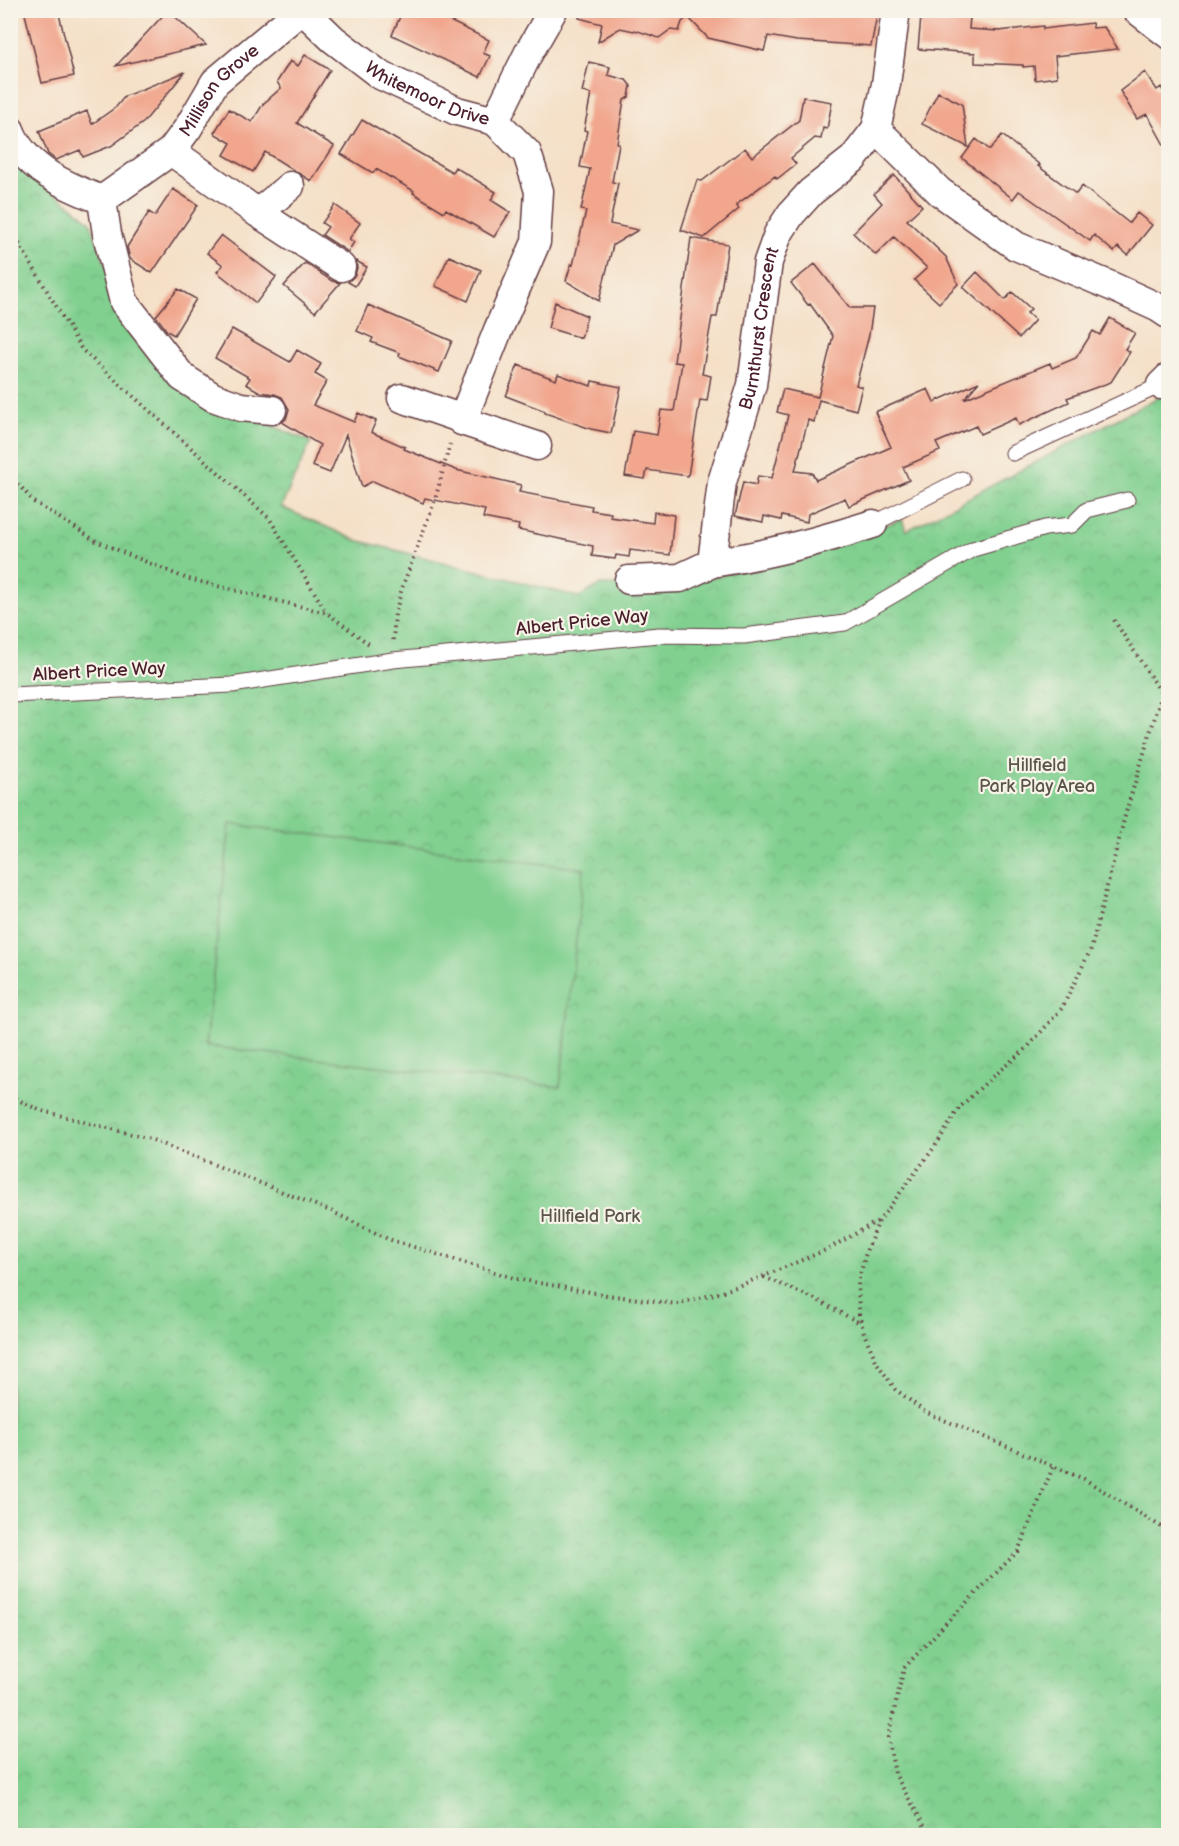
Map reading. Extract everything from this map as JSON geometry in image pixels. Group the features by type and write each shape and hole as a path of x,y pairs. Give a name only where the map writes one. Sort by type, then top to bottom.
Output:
{"street":[{"name":"Whitemoor Drive","path":"302,10 333,39 380,75 457,111 495,121 527,153 539,191 536,242 459,419"},
{"name":"Millison Grove","path":"102,200 171,151 188,128 215,82 302,10"},
{"path":"495,121 553,10"},
{"name":"Burnthurst Crescent","path":"711,563 722,482 752,385 768,262 778,234 791,214 811,192 853,159 876,129 886,84 896,10"},
{"path":"1137,10 1168,34"},
{"path":"876,129 940,192 1016,246 1112,286 1168,314"},
{"path":"10,130 36,167 66,186 102,200 107,234 124,302 182,377 213,397 240,407 272,410"},
{"name":"Millison Grove","path":"171,151 258,213 341,267"},
{"path":"258,213 290,186"},
{"path":"402,398 537,446"},
{"path":"629,580 680,578 711,563 765,555 873,524"}],"lane":[{"path":"1012,453 1165,381"},
{"path":"873,524 962,479"},
{"name":"Albert Price Way","path":"10,695 232,685 393,654 659,635 744,636 845,623 974,549 1045,528 1073,532 1087,510 1127,500"}],"path":[{"path":"10,228 82,350 269,518 327,613"},
{"path":"10,475 34,502 96,541 185,578 327,613 374,647 393,654 397,605 435,500 459,419"},
{"path":"1114,620 1162,694"},
{"path":"1168,685 1162,694 1126,812 1090,950 1062,1008 1027,1048 960,1107 936,1145 879,1221 867,1249 858,1282 861,1324 877,1363 895,1389 925,1412 1084,1479 1168,1531"},
{"path":"10,1096 39,1110 150,1139 333,1212 388,1239 517,1279 607,1295 677,1304 764,1276 826,1250 879,1221"},
{"path":"764,1276 861,1324"},
{"path":"930,1836 895,1774 888,1737 904,1668 1018,1551 1054,1465"}],"green space":[{"name":"Hillfield Park","path":"10,157 90,221 125,320 192,392 311,442 281,507 356,540 579,597 600,585 684,585 830,546 902,519 906,531 1168,392 1168,1835 11,1835"},
{"path":"230,824 584,869 560,1087 205,1046"}],"building":[{"path":"24,10 58,10 74,76 42,83"},
{"path":"168,10 206,45 116,66"},
{"path":"403,10 427,10 489,40 483,53 490,56 480,77 392,35"},
{"path":"580,10 878,10 871,46 797,41 768,36 764,51 708,38 688,17 682,22 679,31 670,30 659,38 620,28 598,42 602,24 579,18"},
{"path":"935,10 956,10 955,16 970,17 969,29 999,31 1043,26 1043,29 1092,23 1093,28 1104,27 1118,49 1055,56 1057,77 1035,80 1034,66 975,63 975,53 918,49 921,17 935,18"},
{"path":"305,55 330,70 297,123 334,146 311,181 265,152 253,172 224,155 231,143 214,133 229,109 252,122 263,104 281,88 277,82 290,61 298,66"},
{"path":"589,62 610,67 608,75 626,80 631,86 629,97 624,100 617,143 619,144 612,182 618,183 610,224 638,230 613,245 599,301 566,281 571,264 573,265 586,211 581,210 590,169 580,167 591,94 582,92"},
{"path":"185,72 144,122 111,146 83,157 80,150 56,160 48,154 39,131 87,111 92,124 116,107 125,96"},
{"path":"1145,72 1157,90 1161,87 1168,100 1168,152 1147,114 1137,119 1120,91"},
{"path":"938,92 962,104 968,147 922,124"},
{"path":"803,97 832,102 827,129 823,128 821,139 815,138 791,158 796,164 777,179 775,176 736,205 739,209 704,238 681,230 697,180 702,181 745,148 752,157 799,120"},
{"path":"362,120 452,172 455,167 496,192 491,200 510,212 494,237 446,209 444,212 376,169 373,173 341,154"},
{"path":"1002,135 1076,194 1082,186 1129,223 1137,213 1152,225 1128,255 1118,247 1114,252 1094,235 1090,241 1019,191 1013,199 962,158 976,139 990,150"},
{"path":"894,175 922,206 907,220 946,257 958,284 939,303 914,280 927,268 894,237 876,255 853,233 882,203 874,194"},
{"path":"173,189 198,205 152,273 130,259 127,247 149,212 155,216"},
{"path":"335,205 360,223 349,239 354,242 348,252 322,235 328,227 322,223"},
{"path":"221,235 276,277 256,303 217,272 223,265 207,253"},
{"path":"691,238 728,244 717,317 712,317 702,374 711,376 707,401 700,400 688,476 647,470 645,479 625,476 633,431 657,435 661,410 674,411 682,363 674,362"},
{"path":"449,256 481,270 468,301 435,286"},
{"path":"356,261 367,267 355,286 348,282 355,275"},
{"path":"305,263 332,281 340,283 315,312 284,286"},
{"path":"815,264 850,308 873,308 869,335 856,385 862,387 856,410 819,400 814,422 808,420 795,471 812,473 816,480 891,447 875,412 928,389 934,402 979,382 964,399 1050,363 1052,368 1076,358 1093,331 1100,335 1110,318 1135,333 1125,349 1130,352 1111,382 1067,398 1069,402 1019,425 1016,418 980,434 976,426 936,443 940,451 903,467 909,480 849,506 845,498 808,514 807,522 782,516 781,520 764,516 763,522 735,516 743,482 756,485 758,476 772,478 788,415 777,412 783,389 818,397 833,336 810,304 808,305 791,283"},
{"path":"977,272 1005,300 1012,292 1031,309 1027,313 1035,320 1019,338 963,287"},
{"path":"178,289 196,299 174,335 167,331 156,316"},
{"path":"555,302 587,316 581,338 548,328"},
{"path":"368,305 452,341 439,372 371,342 373,338 357,331"},
{"path":"232,329 290,362 297,350 321,364 315,374 327,381 313,405 354,422 358,413 376,421 371,432 405,447 404,449 456,470 521,485 519,492 592,506 591,510 611,513 610,517 653,523 654,512 674,515 670,555 630,550 629,557 616,555 615,559 592,556 593,546 518,530 519,525 483,518 485,510 425,498 423,503 373,481 362,487 346,435 330,473 312,466 320,445 282,422 286,419 289,409 282,397 260,392 246,384 250,378 215,358"},
{"path":"518,365 556,380 558,374 591,386 592,381 621,387 611,433 591,429 545,413 545,411 506,396"}],"park label":[{"name":"Hillfield Park Play Area","path":"1037,775"}]}
